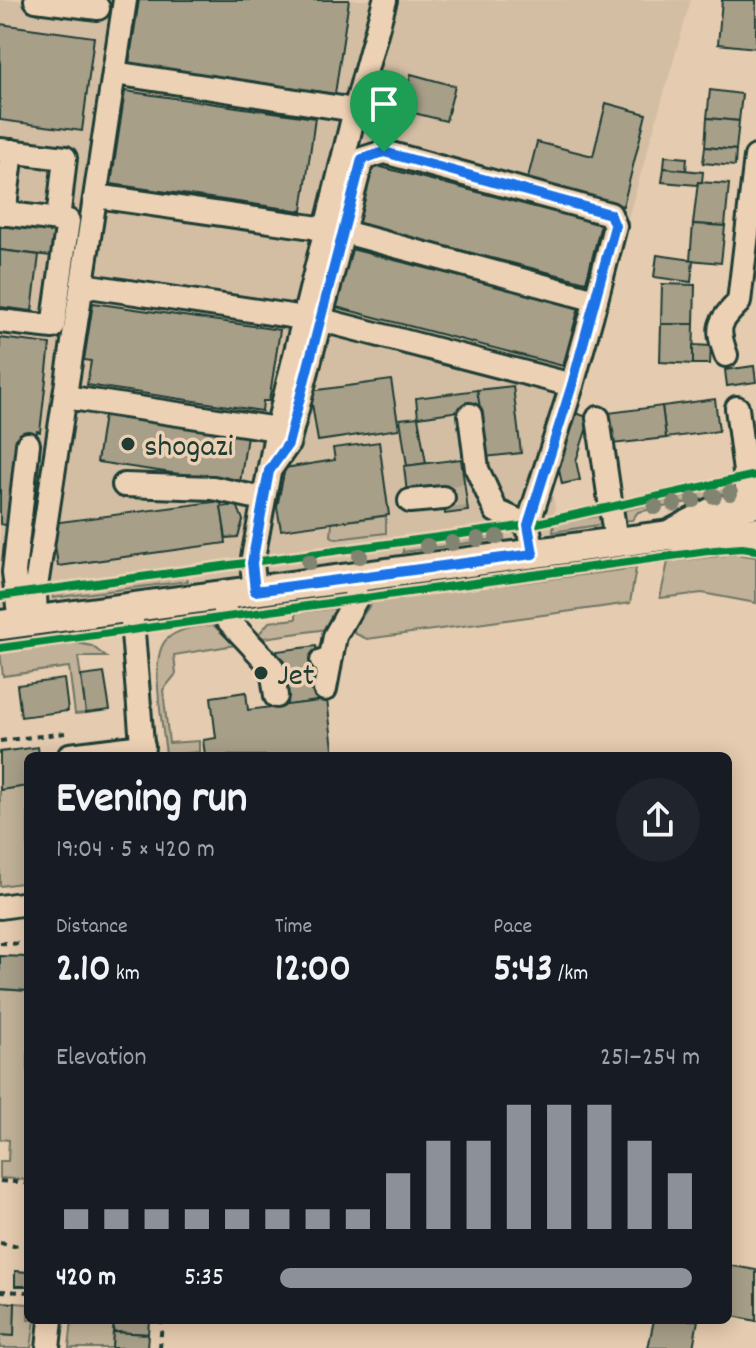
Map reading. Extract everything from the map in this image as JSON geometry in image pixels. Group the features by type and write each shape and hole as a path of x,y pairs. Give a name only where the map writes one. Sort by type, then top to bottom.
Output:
{"main road":[{"path":"669,535 711,513 753,504"},
{"path":"19,623 669,535 708,537 756,532"}],"street":[{"path":"36,0 98,8"},
{"path":"19,623 35,593 125,0"},
{"path":"269,471 288,444 335,230 355,110 385,0"},
{"path":"114,73 355,110"},
{"path":"0,321 53,327 68,221 58,220 2,213 6,151 65,158 58,220"},
{"path":"335,230 362,159 384,152 610,214 615,226 596,300 528,525 533,554"},
{"path":"726,355 718,332 722,319 739,302 756,157"},
{"path":"96,196 335,230 596,300"},
{"path":"82,285 313,319 572,385"},
{"path":"255,591 252,563 277,429 313,319"},
{"path":"65,397 277,429"},
{"path":"737,408 753,504"},
{"path":"466,495 477,469 470,415"},
{"path":"598,418 616,542"},
{"path":"19,623 14,572 28,444"},
{"path":"124,485 213,488 263,499"},
{"path":"410,501 466,495 528,525"},
{"path":"326,671 335,636 356,599 354,579"},
{"path":"223,596 226,618 272,667 276,696"},
{"path":"131,608 143,751"},
{"path":"0,907 24,904"},
{"path":"48,1348 51,1324"}],"path":[{"path":"0,943 24,944"},
{"path":"0,1181 24,1183"},
{"path":"0,1243 23,1244"},
{"path":"0,1291 24,1292"},
{"path":"160,1348 162,1324"}],"shaded area":[{"path":"0,0 691,0 551,484 555,507 551,548 0,621"},
{"path":"739,484 739,492 638,512 632,520 621,521 617,512"},
{"path":"606,515 604,524 553,532 554,523"},
{"path":"386,516 386,533 336,539 331,536 332,523"},
{"path":"499,532 504,538 403,552 403,545"},
{"path":"735,554 756,557 756,603 702,593 660,598 668,562"},
{"path":"636,568 630,603 367,639 354,633 354,628 373,601"},
{"path":"186,574 188,581 53,598 52,592"},
{"path":"345,607 327,629 264,638 258,635 269,622 296,619 296,613"},
{"path":"213,625 235,645 174,655 176,674 163,690 169,743 199,741 199,752 166,752 158,662 166,640 188,629"},
{"path":"77,643 92,646 106,657 78,657 86,713 75,714 69,667 3,676 0,652"},
{"path":"24,787 24,883 0,886 0,790"},
{"path":"0,989 24,991 24,1180 0,1178 0,1161 8,1161 9,1140 0,1139"},
{"path":"15,1303 24,1304 24,1324 34,1324 31,1348 0,1348 0,1335 13,1336"},
{"path":"72,1324 114,1324 112,1348 69,1348"}],"building":[{"path":"139,0 349,0 335,94 129,63"},
{"path":"722,0 756,0 756,48 718,44"},
{"path":"0,24 94,37 82,131 0,120"},
{"path":"411,74 455,86 446,121 402,110"},
{"path":"710,90 742,94 739,121 707,118"},
{"path":"125,91 315,118 302,211 111,184"},
{"path":"606,103 646,114 623,206 527,182 537,142 593,156"},
{"path":"707,118 739,121 736,150 705,147"},
{"path":"705,147 736,150 735,166 703,163"},
{"path":"665,156 687,158 686,171 664,168"},
{"path":"373,165 601,224 586,282 358,224"},
{"path":"664,168 703,172 702,182 697,185 662,182"},
{"path":"698,182 729,184 725,226 693,224"},
{"path":"693,224 725,226 721,263 690,260"},
{"path":"0,225 61,232 59,257 0,250"},
{"path":"351,249 579,307 563,366 336,307"},
{"path":"0,250 39,255 32,311 0,307"},
{"path":"657,255 693,260 691,282 654,277"},
{"path":"662,284 695,285 694,324 661,324"},
{"path":"93,303 280,330 269,401 263,401 262,411 87,385 91,361 84,360"},
{"path":"661,324 694,324 693,364 660,362"},
{"path":"0,338 50,344 40,432 37,431 11,526 0,524"},
{"path":"693,345 711,346 710,364 693,364"},
{"path":"754,366 756,382 727,386 725,370"},
{"path":"391,380 399,429 318,441 310,391"},
{"path":"513,386 521,453 485,457 477,390"},
{"path":"477,390 480,408 418,417 416,398"},
{"path":"715,399 719,431 666,438 662,406"},
{"path":"662,406 666,438 612,444 608,413"},
{"path":"573,412 590,418 576,461 580,480 562,484 557,460"},
{"path":"104,415 247,436 240,483 97,462"},
{"path":"418,417 426,463 407,466 400,419"},
{"path":"379,442 389,515 281,530 277,507 285,468 335,460 333,448"},
{"path":"461,459 468,511 445,514 442,490 407,494 404,466"},
{"path":"221,501 226,543 58,566 52,523"},
{"path":"237,505 243,520 238,537 226,538 221,507"},
{"path":"316,646 323,700 284,706 277,651"},
{"path":"104,673 110,710 86,713 81,676"},
{"path":"64,679 68,711 21,717 17,685"},
{"path":"246,692 248,710 327,700 334,752 205,752 203,740 216,738 211,697"},
{"path":"38,747 39,752 24,752 24,787 0,790 0,752"},
{"path":"0,956 24,957 24,991 0,989"},
{"path":"732,1266 756,1270 756,1321 732,1316"},
{"path":"15,1271 24,1272 24,1286 15,1286"},
{"path":"0,1302 15,1303 14,1336 0,1335"},
{"path":"114,1324 149,1324 148,1334 113,1332"},
{"path":"653,1324 697,1324 693,1348 648,1348"},
{"path":"113,1332 148,1334 147,1348 112,1348"}],"tunnel":[{"path":"443,498 466,495"},
{"path":"274,681 323,674"}],"cycle path":[{"path":"0,596 528,525 756,475"},
{"path":"0,648 715,550 756,550"}],"place":[{"name":"shogazi","path":"128,444"},
{"name":"Jet","path":"261,673"}],"route":[{"path":"384,152 610,214 615,226 572,385 528,525 533,554 255,591 252,563 269,471 288,444 362,159 384,152"}]}
